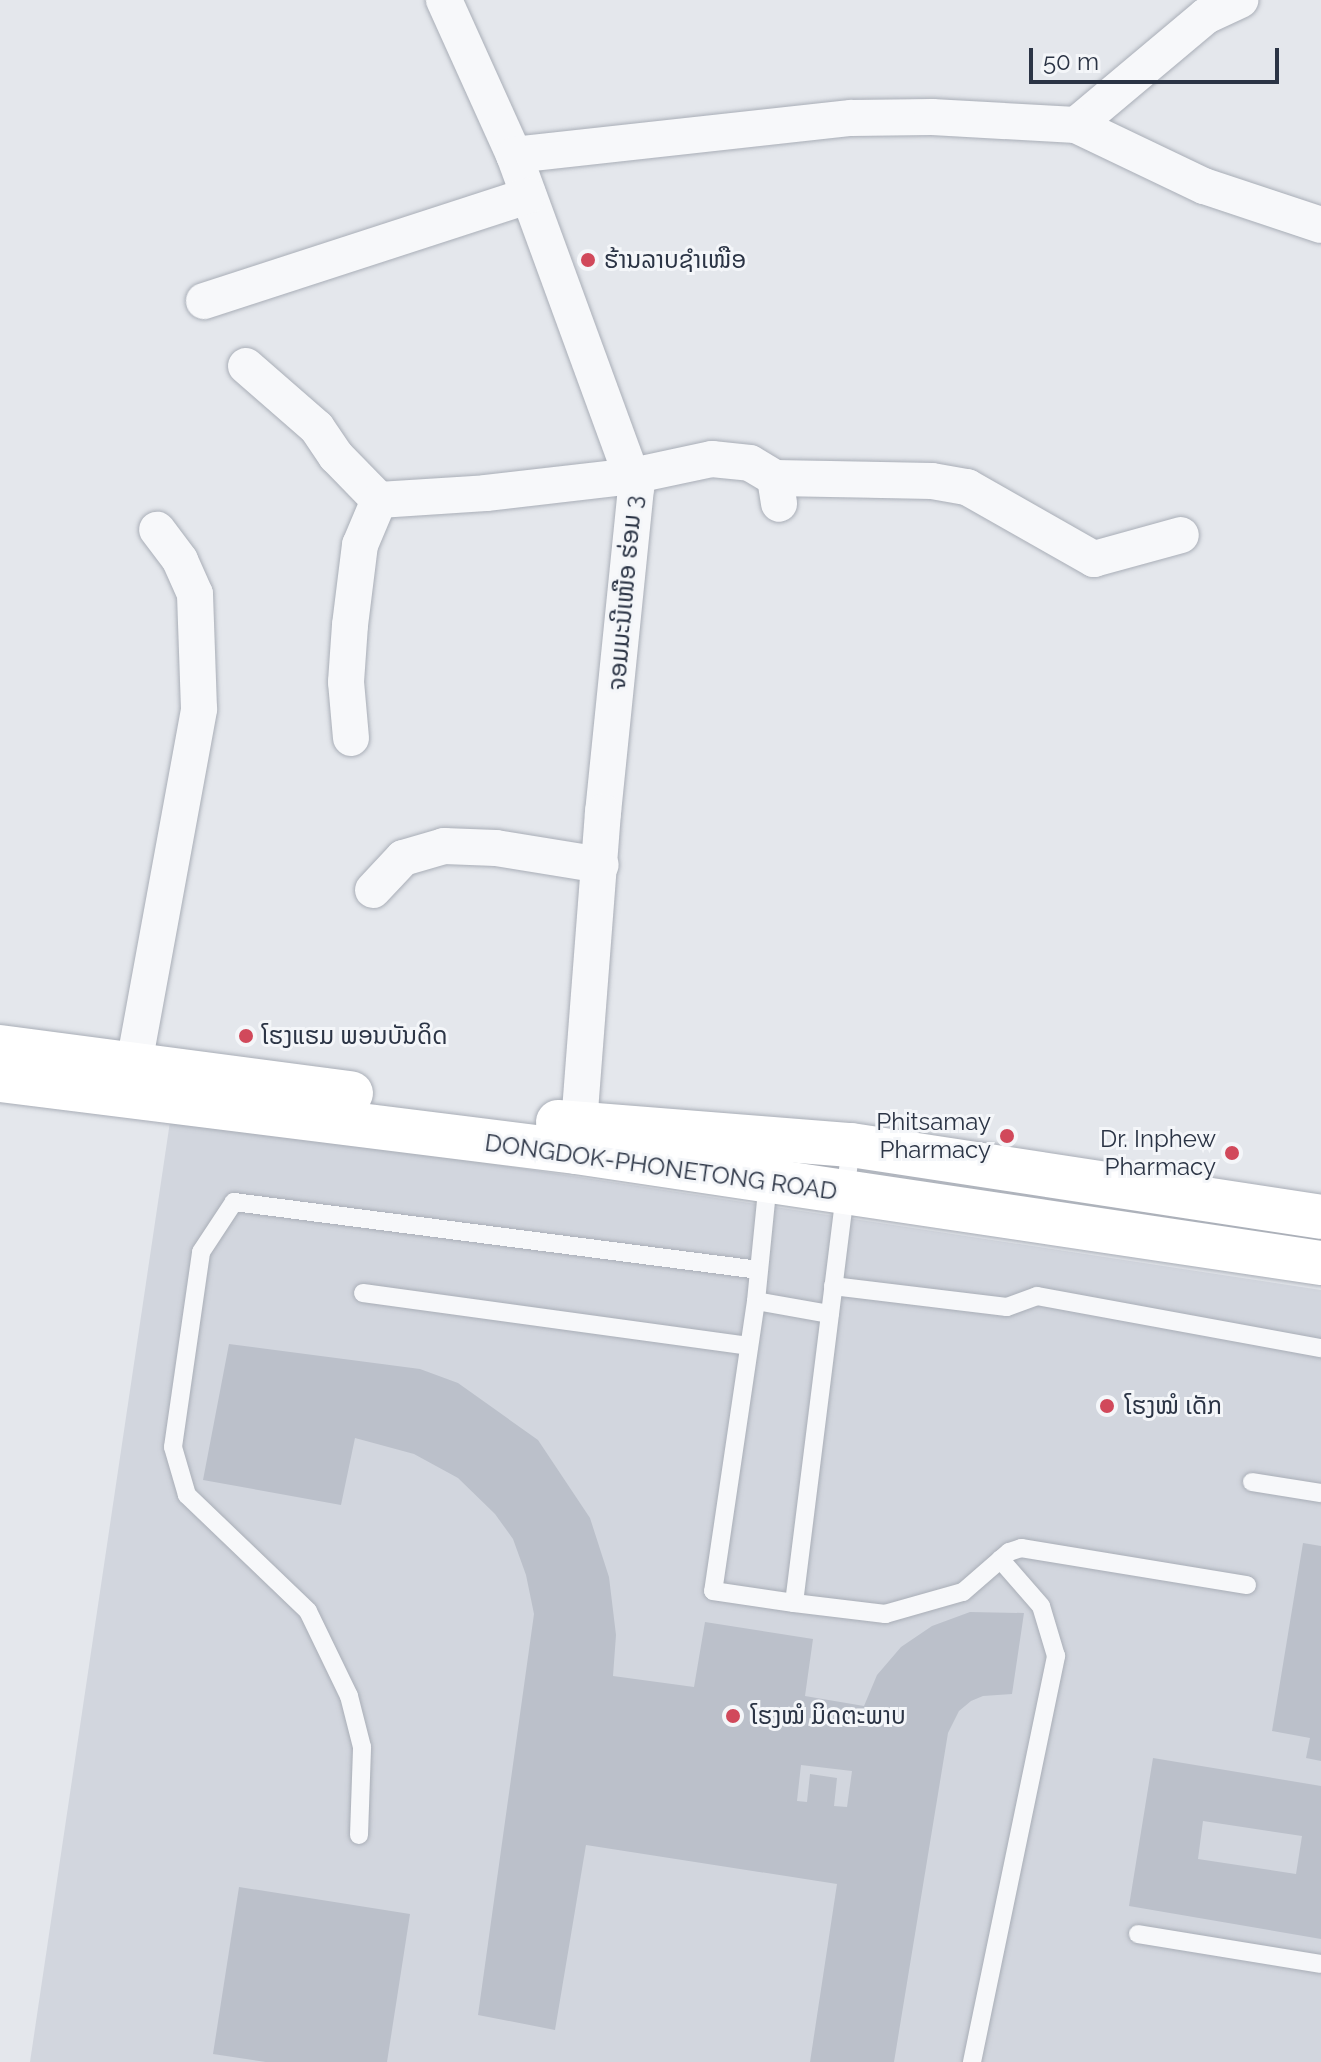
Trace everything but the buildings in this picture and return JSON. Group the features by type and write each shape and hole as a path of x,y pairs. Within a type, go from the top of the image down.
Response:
{"main road":[{"name":"DONGDOK-PHONETONG ROAD","path":"0,1047 579,1125 771,1161 847,1194 1321,1263"},
{"name":"DONGDOK-PHONETONG ROAD","path":"0,1080 576,1152 771,1161 851,1145 1321,1217"}],"street":[{"name":"ຈອມມະນີເໜືອ ຮ່ອມ 3","path":"444,0 514,155 636,488 579,1125"},
{"path":"1076,125 1206,16 1240,0"},
{"path":"514,155 851,118 932,117 1076,125 1204,186 1321,225"},
{"path":"204,301 528,196"},
{"path":"246,366 317,428 336,456 379,500 486,493 632,476 712,459 750,463 777,491 932,481 967,487 1094,559 1181,535"},
{"path":"351,738 346,682 350,625 360,545 379,500"},
{"path":"134,1064 199,709 195,594 180,560 157,530"},
{"path":"373,890 403,858 444,846 496,848 601,865"}],"lane":[{"path":"794,1603 851,1145"},
{"path":"771,1161 756,1301 713,1591 885,1614 963,1592 1000,1559 1021,1548 1247,1585"},
{"path":"359,1835 362,1747 349,1696 308,1611 187,1495 173,1447 201,1252 234,1202 759,1270"},
{"path":"833,1286 1007,1307 1037,1296 1321,1348"},
{"path":"363,1293 748,1346"},
{"path":"756,1301 830,1314"},
{"path":"1252,1482 1321,1493"},
{"path":"972,2062 1056,1656 1041,1606 1000,1559"},
{"path":"1138,1934 1321,1964"}],"shaded area":[{"path":"171,1115 1321,1290 1321,2062 30,2062"}],"place":[{"name":"ຮ້ານລາບຊຳເໜືອ","path":"588,260"},
{"name":"ໂຮງແຮມ ພອນບັນດິດ","path":"246,1036"},
{"name":"Phitsamay Pharmacy","path":"1007,1136"},
{"name":"Dr. Inphew Pharmacy","path":"1232,1153"},
{"name":"ໂຮງໝໍ ເດັກ","path":"1107,1406"},
{"name":"ໂຮງໝໍ ມິດຕະພາບ","path":"733,1716"}]}
